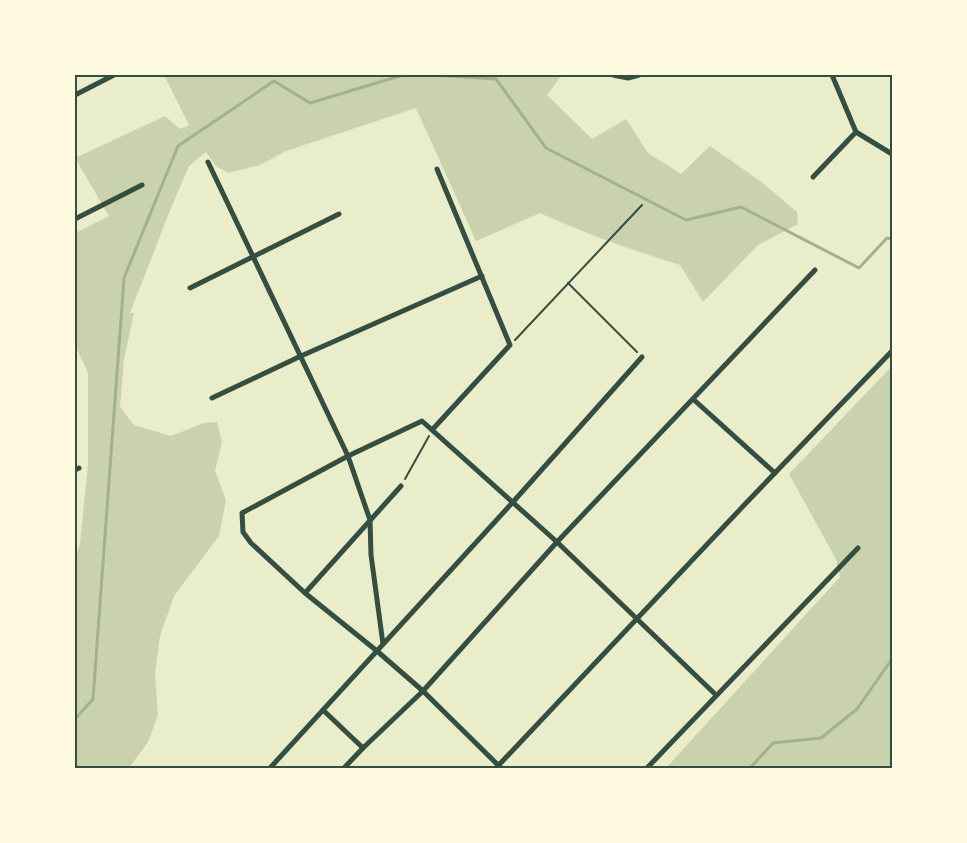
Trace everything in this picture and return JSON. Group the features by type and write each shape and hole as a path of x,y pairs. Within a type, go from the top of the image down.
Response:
{"street":[{"path":"75,95 114,75"},
{"path":"612,75 628,78 639,75"},
{"path":"832,75 856,132 892,154"},
{"path":"813,176 856,132"},
{"path":"208,162 348,456 370,520 371,555 383,644"},
{"path":"432,430 510,345 437,169"},
{"path":"75,219 142,185"},
{"path":"190,288 339,214"},
{"path":"344,768 362,748 423,691 557,542 815,270"},
{"path":"212,398 301,356 482,276"},
{"path":"716,695 636,619 557,542 422,421 348,456 242,513 243,532 251,543 304,593 377,651 423,691 498,767 636,619 892,351"},
{"path":"270,768 513,502 642,357"},
{"path":"693,398 775,473"},
{"path":"304,593 401,486"},
{"path":"647,768 858,548"},
{"path":"323,710 362,748"}],"path":[{"path":"510,345 642,205"},
{"path":"568,283 642,357"},
{"path":"401,486 432,430"}],"green space":[{"path":"164,75 562,75 547,95 592,139 626,119 648,153 681,174 710,146 760,181 797,212 798,224 758,245 703,302 680,265 609,241 540,213 476,241 416,108 286,151 260,165 228,173 216,166 206,152 189,166 130,313 134,313 124,359 120,407 134,425 171,436 204,423 217,422 222,442 215,471 226,500 219,536 174,596 160,636 155,674 158,715 148,742 129,768 75,768 75,558 80,544 88,463 88,373 75,345 75,233 109,216 75,158 165,116 180,129 189,125"},
{"path":"892,366 892,768 666,768 840,577 836,559 789,474"}],"waterway":[{"path":"75,719 93,699 124,278 178,146 274,81 310,103 403,75"},
{"path":"433,75 496,79 546,148 686,220 741,207 859,268 887,238 892,239"},
{"path":"750,768 773,743 821,738 857,709 892,659"}]}
